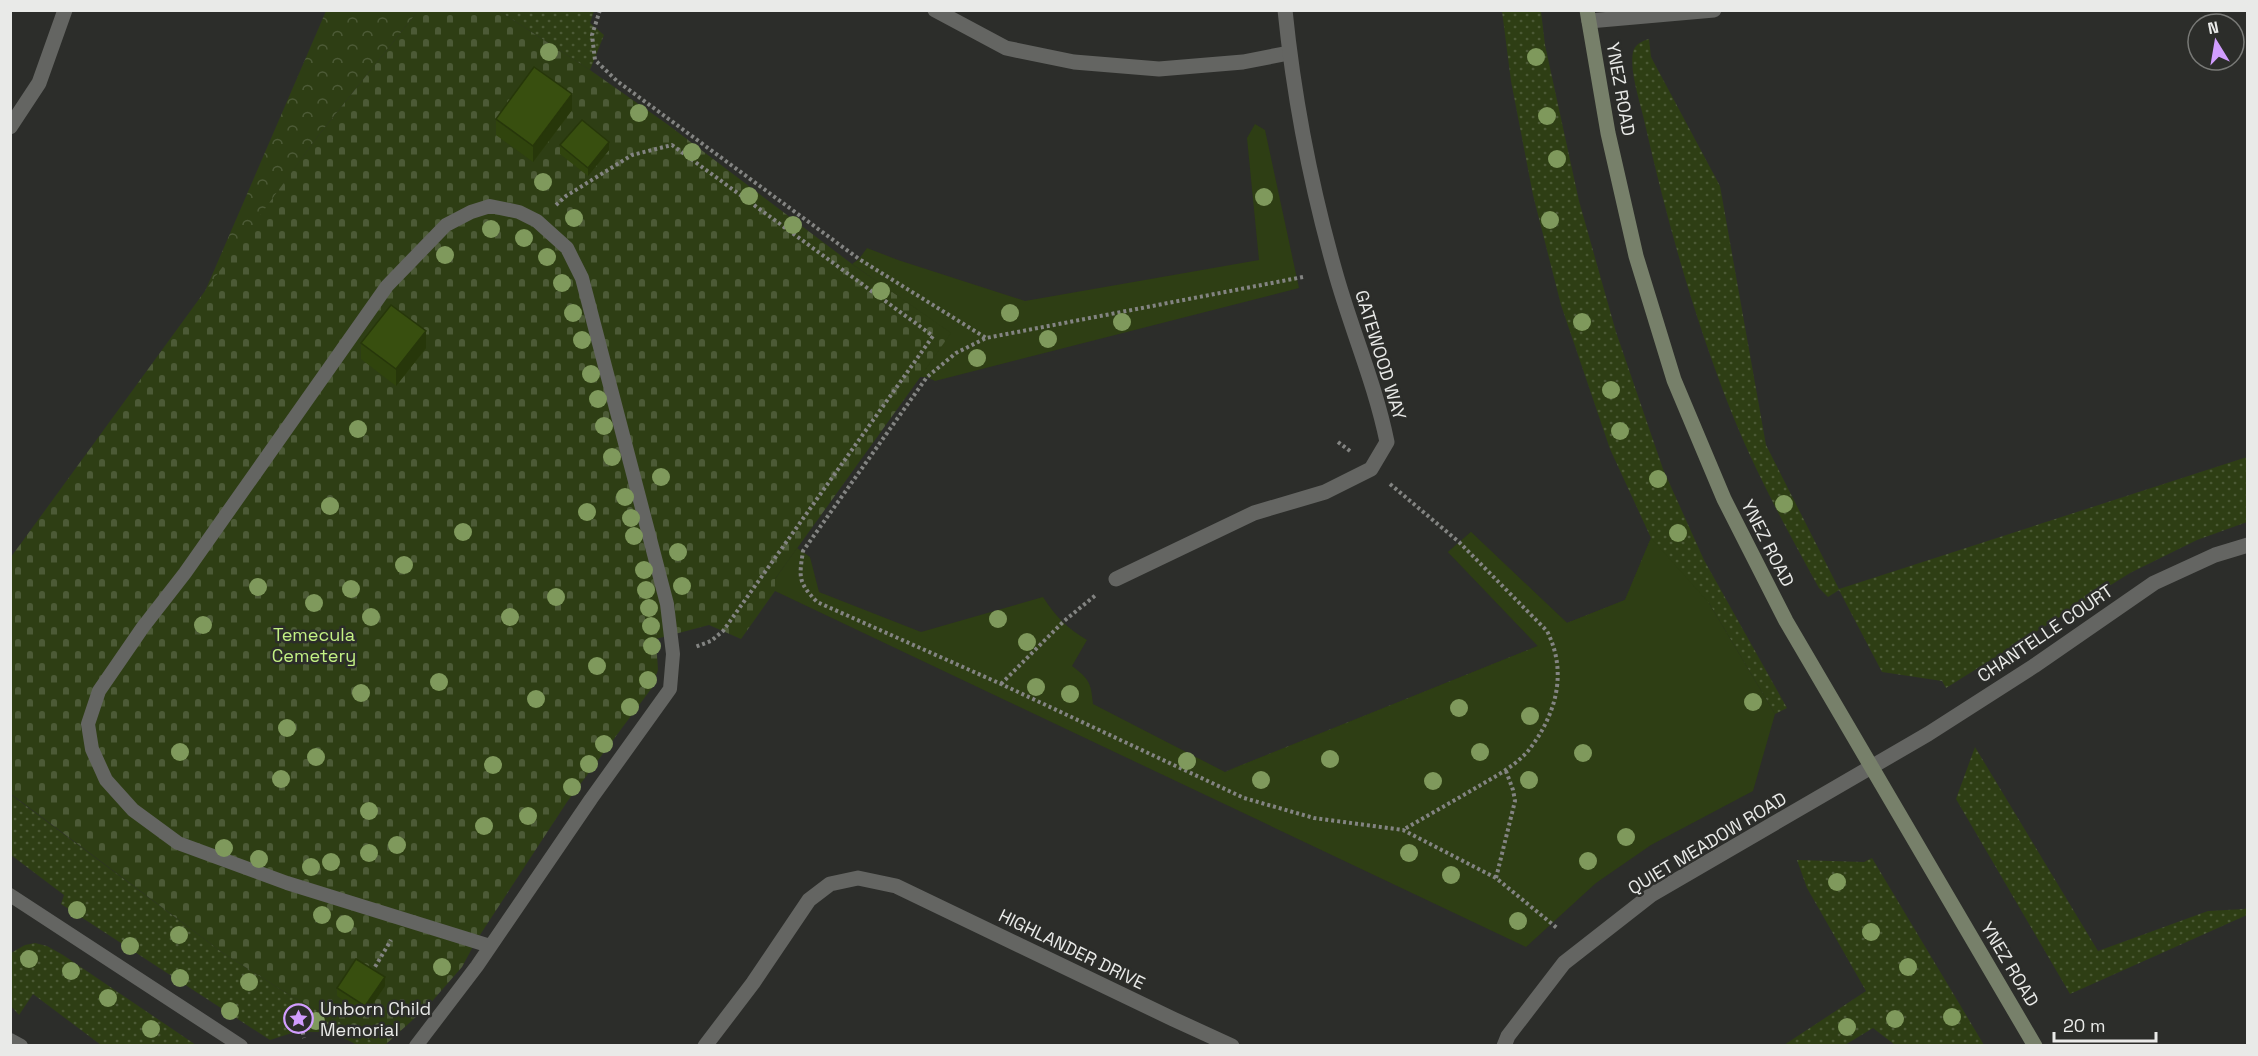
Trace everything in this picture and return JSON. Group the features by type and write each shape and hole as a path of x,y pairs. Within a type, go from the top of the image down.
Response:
{"main road":[{"name":"YNEZ ROAD","path":"1588,16 1608,133 1636,256 1674,380 1724,499 1786,621 2035,1046"}],"street":[{"path":"10,127 39,83 65,10"},
{"path":"935,10 1006,48 1074,62 1159,69 1242,62 1289,53"},
{"name":"GATEWOOD WAY","path":"1285,10 1289,53 1312,182 1335,273 1383,422 1387,442 1371,468"},
{"path":"1588,16 1714,10"},
{"path":"1116,579 1254,513 1325,492 1371,468"},
{"name":"CHANTELLE COURT","path":"1871,768 2034,666 2154,583 2215,555 2247,545"},
{"name":"QUIET MEADOW ROAD","path":"1504,1046 1508,1036 1564,963 1651,895 1871,768"},
{"name":"HIGHLANDER DRIVE","path":"705,1046 753,983 810,900 830,884 858,878 896,886 1233,1046"}],"lane":[{"path":"416,1046 460,990 591,799 670,689 673,654 667,604 582,278 567,248 537,221 519,212 490,206 471,212 446,225 387,286 238,499 99,691 88,724 92,749 106,780 133,810 178,843 288,883 490,946"},
{"path":"10,895 242,1046"},
{"path":"10,1040 21,1046"}],"path":[{"path":"600,10 592,35 595,60 617,81 859,259 986,338"},
{"path":"537,221 566,196 632,154 672,145 933,336 723,631 711,641 673,654"},
{"path":"1338,442 1459,542 1547,631 1554,644 1557,671 1553,706 1544,726 1528,751 1506,771 1403,830"},
{"path":"1001,684 1064,621 1116,579"},
{"path":"1496,878 1515,801 1514,790 1506,771"},
{"path":"370,976 404,919"},
{"path":"300,1020 304,1038"}],"green space":[{"path":"326,11 418,11 318,136 203,296"},
{"name":"Temecula Cemetery","path":"418,11 499,11 590,70 667,124 852,264 952,333 775,579 775,591 741,639 709,625 656,639 658,670 651,689 567,802 476,941 462,967 427,1007 385,1045 378,1045 291,996 223,953 11,794 11,557 318,136"},
{"path":"499,11 594,11 590,23 604,35 590,70"},
{"path":"1502,11 1541,11 1545,45 1579,201 1616,332 1663,469 1704,560 1787,708 1775,714 1709,603 1224,772 1538,646 1448,552 1471,532 1567,623 1625,600 1651,538 1610,449 1561,305 1533,195 1511,81"},
{"path":"1649,39 1651,57 1720,186 1766,445 1839,589 2247,457 2247,522 2197,540 2130,573 1946,688 1942,681 1882,672 1839,590 1828,597 1819,588 1764,485 1721,385 1695,311 1673,237 1636,88 1633,52 1637,45"},
{"path":"1255,124 1265,130 1299,288 935,381 927,377 920,377 951,333 852,264 867,248 1025,301 1259,260 1247,138"},
{"path":"1471,532 1567,623 1625,600 1651,538 1709,603 1775,714 1753,791 1651,845 1596,883 1526,947 775,591 775,579 797,548 810,557 819,592 921,632 1043,597 1062,621 1087,640 1072,666 1088,682 1093,704 1225,772 1538,646 1448,552"},
{"path":"1975,747 2098,951 2208,911 2245,909 2247,906 2247,915 2070,994 1956,799"},
{"path":"10,794 223,953 291,996 378,1045 357,1045 338,1035 323,1032 295,1032 270,1040 61,904 64,895 11,855"},
{"path":"1872,858 1984,1045 1895,1045 1873,1028 1845,1045 1784,1045 1866,991 1807,888 1797,860 1864,862"},
{"path":"35,943 47,946 63,955 196,1045 101,1045 33,994 19,1015 11,1006 11,953 25,945"}],"building":[{"path":"534,67 572,94 533,146 496,119"},
{"path":"582,120 609,142 588,168 560,145"},
{"path":"391,305 426,331 396,369 361,343"},
{"path":"356,959 385,977 365,1006 337,988"}],"place":[{"name":"Unborn Child Memorial","path":"299,1018"}]}
